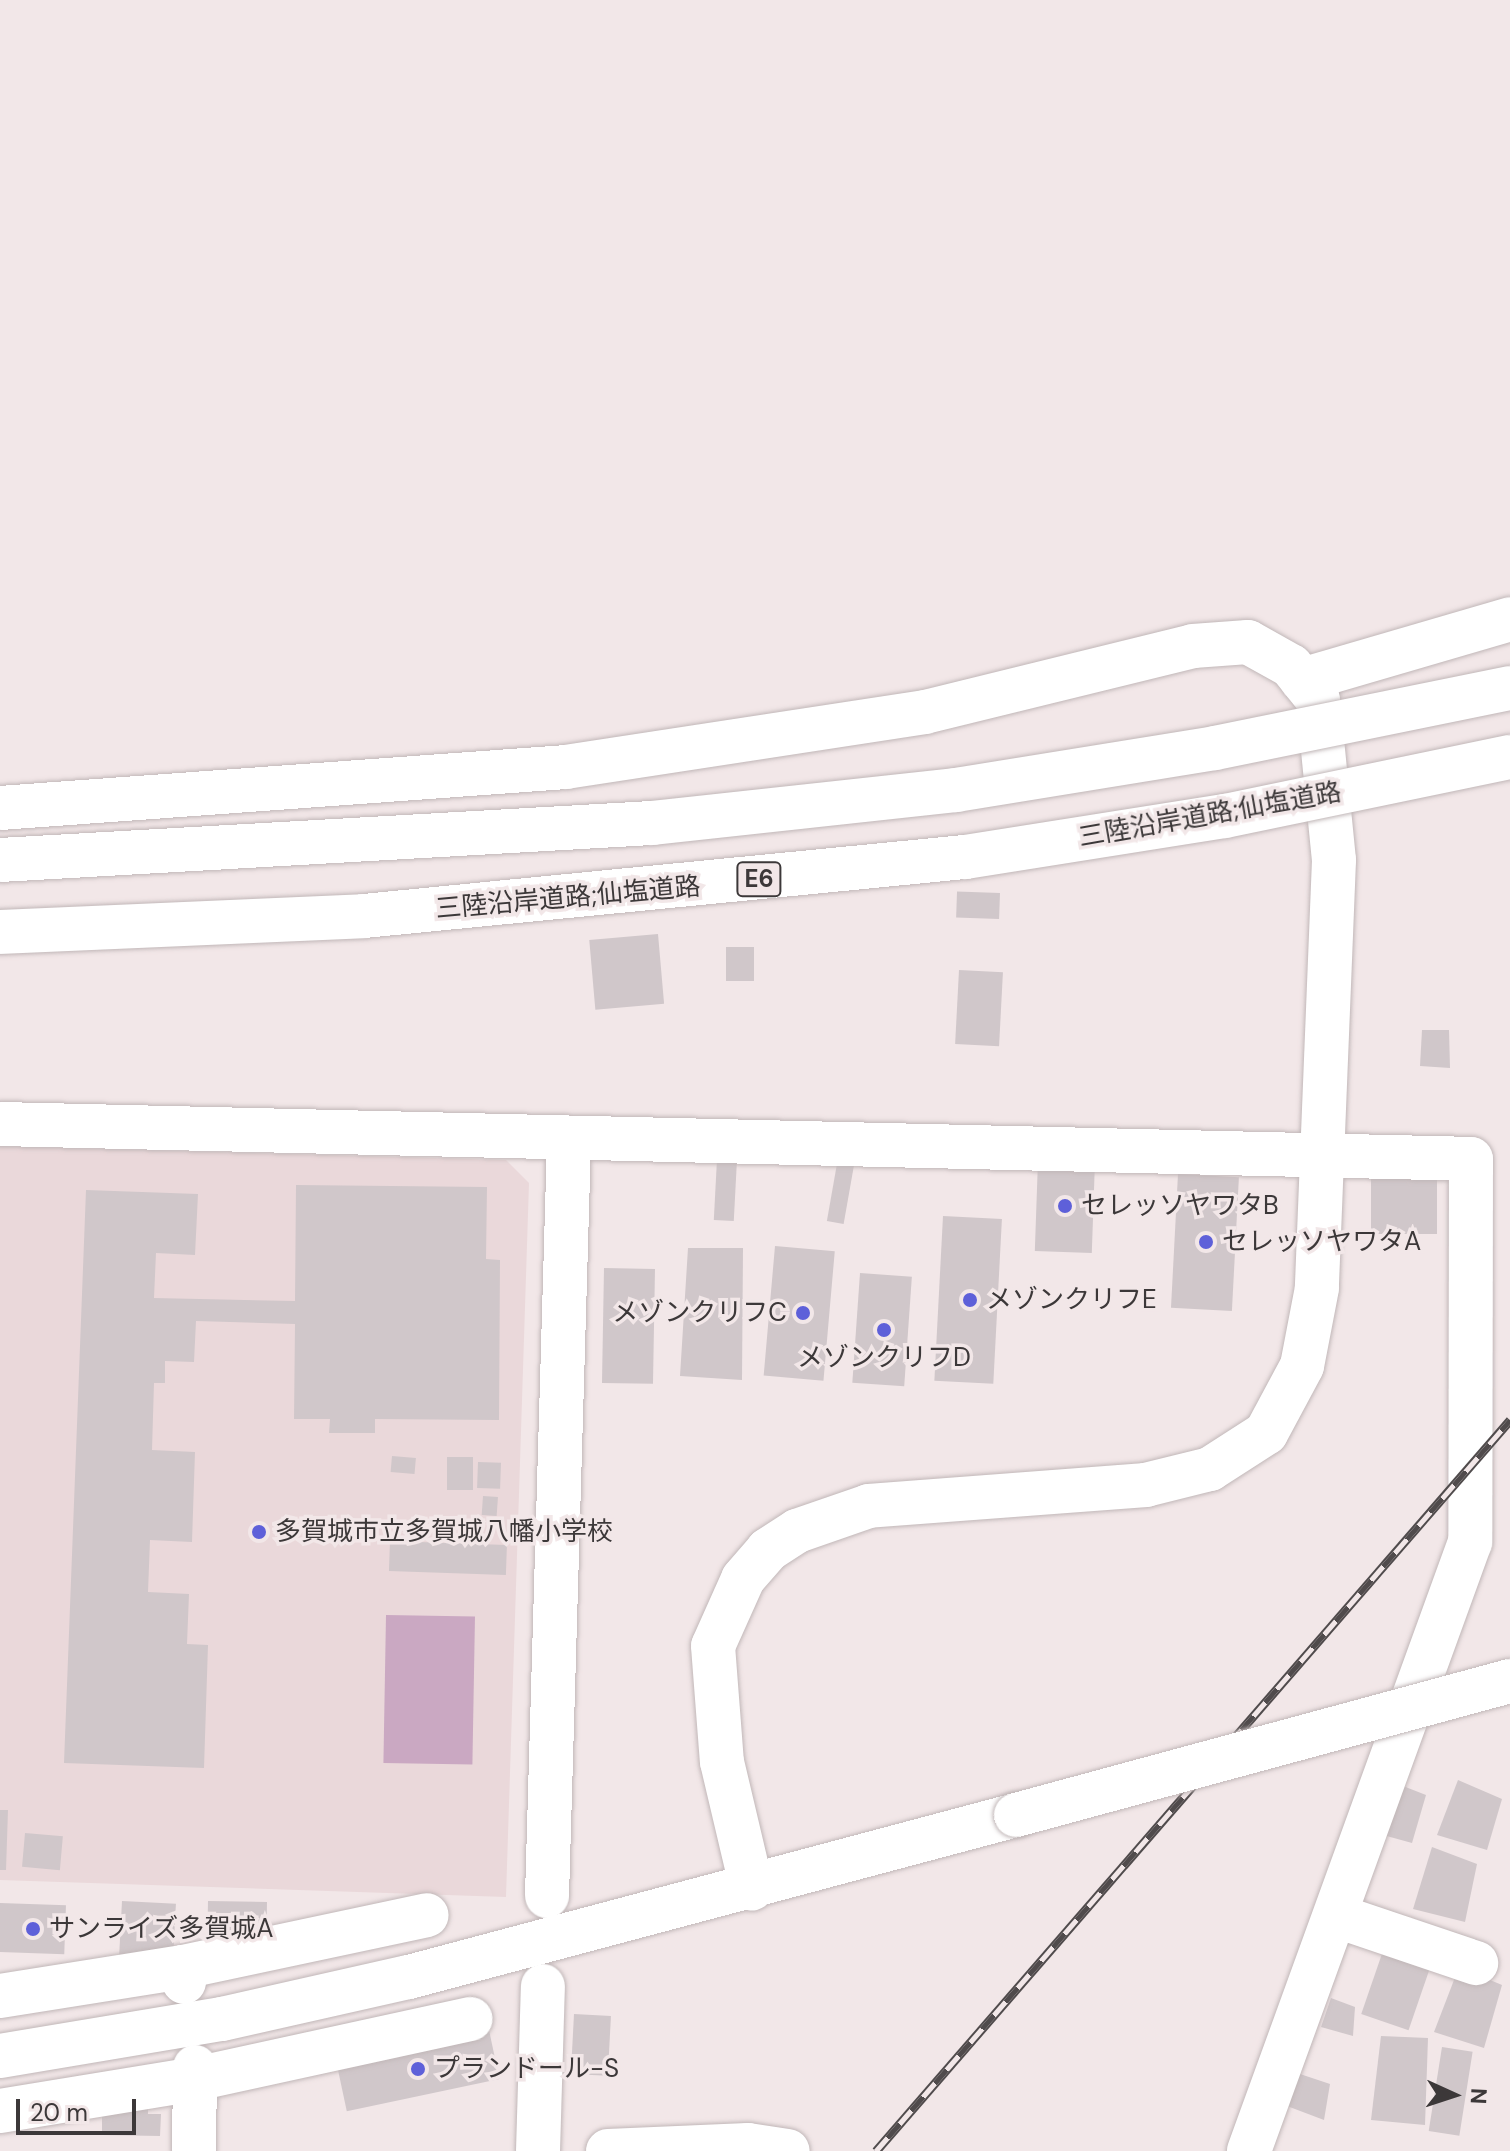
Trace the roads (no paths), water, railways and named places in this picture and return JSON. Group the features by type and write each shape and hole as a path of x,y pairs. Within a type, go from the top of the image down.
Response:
{"main road":[{"path":"1302,680 1510,619"},
{"path":"0,808 566,767 925,712 1193,646 1248,642 1291,666 1318,700 1334,860 1317,1288 1302,1366 1266,1433 1210,1469 1146,1485 869,1506 797,1531 768,1550 743,1579 713,1646 714,1704 752,1889"},
{"path":"0,860 652,823 956,790 1215,748 1510,688"},
{"name":"三陸沿岸道路;仙塩道路","path":"0,932 380,915 965,857 1225,816 1510,757"},
{"path":"0,1124 569,1140 1471,1159 1470,1542 1337,1916 1249,2151"},
{"path":"547,1896 569,1140"},
{"path":"0,2056 238,2016 752,1889 1510,1681"},
{"path":"0,1996 184,1974 427,1915"},
{"path":"1337,1916 1476,1963"},
{"path":"538,2151 543,1986"},
{"path":"0,2111 471,2019"},
{"path":"194,2151 195,2073"},
{"path":"608,2151 748,2145 788,2151"}],"railway":[{"path":"876,2151 1510,1420"}],"place":[{"name":"セレッソヤワタB","path":"1065,1206"},
{"name":"セレッソヤワタA","path":"1206,1242"},
{"name":"メゾンクリフE","path":"970,1300"},
{"name":"メゾンクリフC","path":"803,1313"},
{"name":"メゾンクリフD","path":"884,1330"},
{"name":"多賀城市立多賀城八幡小学校","path":"259,1532"},
{"name":"サンライズ多賀城A","path":"33,1929"},
{"name":"プランドール-S","path":"418,2069"}]}
